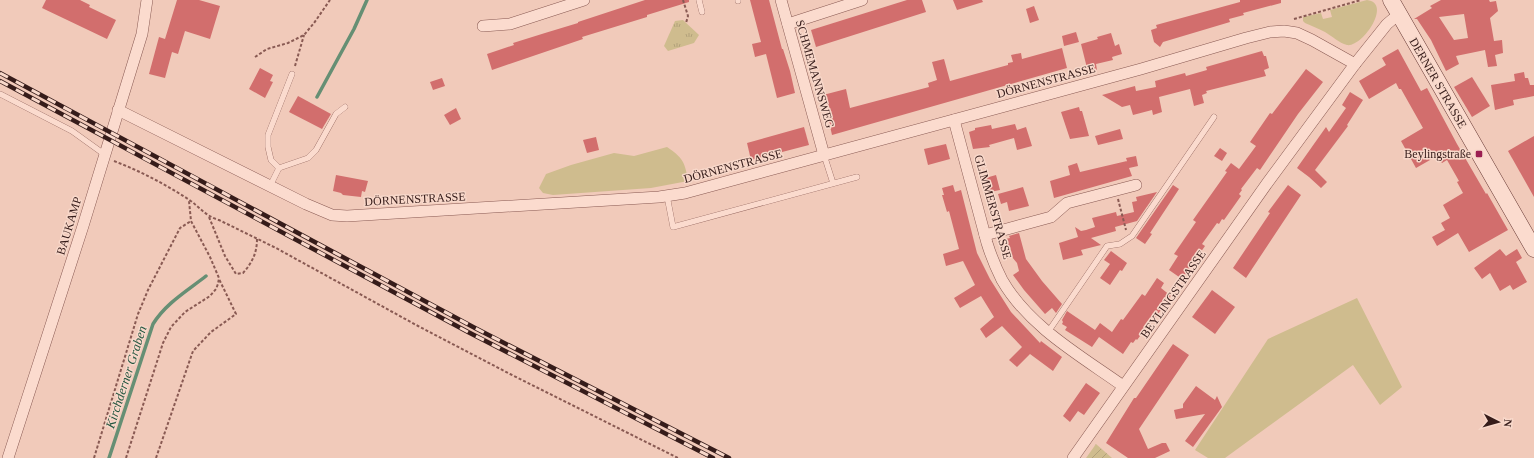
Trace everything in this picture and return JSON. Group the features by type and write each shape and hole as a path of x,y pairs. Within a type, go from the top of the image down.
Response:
{"main road":[{"name":"DERNER STRASSE","path":"1391,0 1534,249"}],"street":[{"name":"BAUKAMP","path":"8,458 83,226 142,34 147,0"},
{"path":"483,26 510,24 584,0"},
{"name":"SCHMEMANNSWEG","path":"781,0 824,155"},
{"path":"788,24 862,0"},
{"name":"BEYLINGSTRASSE","path":"1073,458 1268,182 1355,64 1387,24 1399,14"},
{"name":"DÖRNENSTRASSE","path":"118,110 270,186 332,215 347,216 667,196 684,193 1270,32 1284,31 1297,33 1355,64"},
{"name":"GLIMMERSTRASSE","path":"954,120 985,236 993,261 1003,281 1020,304 1048,332 1123,386"},
{"path":"985,236 1051,216 1068,203 1136,185"}],"lane":[{"path":"699,0 702,12"},
{"path":"279,168 271,160 268,147 268,135 292,74"},
{"path":"0,94 72,131 104,155"},
{"path":"270,186 279,168 308,158 316,150 336,114 345,107"},
{"path":"1048,332 1107,246 1120,244 1132,236 1214,117"},
{"path":"824,155 833,184"},
{"path":"667,196 673,227 857,177"}],"path":[{"path":"292,74 304,35 330,0"},
{"path":"683,0 688,16 686,23"},
{"path":"1294,19 1361,0"},
{"path":"255,57 267,49 288,43 304,35"},
{"path":"104,155 138,171 189,200 209,217 219,220 302,261 418,326 678,458"},
{"path":"1116,190 1128,238"},
{"path":"156,458 193,351 211,332 236,314 210,257 190,220 189,200"},
{"path":"209,217 225,256 236,274 243,273 250,266 257,248 257,239"},
{"path":"94,458 136,322 148,290 180,228 190,220"},
{"path":"126,458 163,344 171,327 185,312 210,296 216,289 219,278"}],"green space":[{"path":"1367,0 1374,3 1377,9 1376,16 1367,33 1353,44 1344,44 1303,21 1303,17 1321,13 1323,19 1332,17 1330,10"},
{"path":"683,20 699,35 694,43 668,51 664,46 675,21"},
{"path":"667,147 677,154 682,161 686,169 688,181 651,188 553,195 543,193 539,188 546,174 571,165 614,153 634,156"},
{"path":"1357,298 1402,387 1380,405 1353,365 1225,458 1208,458 1195,450 1268,339"},
{"path":"1096,444 1112,458 1086,458"}],"building":[{"path":"46,0 80,0 90,5 89,7 116,20 107,39 42,8"},
{"path":"177,0 199,0 220,6 210,39 185,31 178,54 172,52 165,78 149,74 159,37 165,39"},
{"path":"645,0 689,0 689,2 582,37 583,39 492,70 487,54 514,45 513,43"},
{"path":"750,0 769,0 795,93 777,98 766,54 755,57 752,44 761,42"},
{"path":"907,0 922,0 926,12 816,47 811,30"},
{"path":"953,0 982,0 983,2 957,10"},
{"path":"1240,0 1281,0 1281,3 1243,13 1244,15 1229,19 1230,22 1163,42 1160,47 1154,42 1151,30 1157,28 1156,25 1240,2"},
{"path":"1441,0 1496,1 1498,11 1490,18 1494,41 1502,40 1503,53 1495,55 1497,66 1488,67 1485,50 1456,56 1459,64 1446,71 1431,40 1417,19 1414,19 1432,8 1430,6","holes":["1464,14 1468,38 1454,40 1439,17"]},
{"path":"1034,6 1039,20 1030,23 1026,9"},
{"path":"1076,32 1079,42 1064,46 1062,36"},
{"path":"1111,33 1115,46 1119,44 1122,54 1112,57 1113,60 1096,64 1097,70 1088,72 1081,44"},
{"path":"1062,48 1067,68 832,135 823,95 846,89 850,108 929,87 928,83 937,80 932,62 944,59 950,81 1008,65 1008,63 1013,62 1011,55 1021,53 1022,59"},
{"path":"1398,49 1421,91 1427,88 1457,144 1508,230 1469,252 1458,233 1437,246 1432,237 1445,230 1441,223 1450,218 1443,205 1463,193 1457,182 1459,181 1447,160 1442,163 1437,156 1416,168 1401,141 1423,128 1401,89 1399,89 1396,83 1369,99 1359,81 1386,65 1382,58"},
{"path":"1262,51 1264,56 1266,56 1269,68 1264,70 1266,76 1206,91 1207,93 1202,95 1204,103 1194,106 1190,89 1159,97 1162,112 1153,115 1152,110 1133,115 1130,105 1122,107 1102,95 1135,86 1136,91 1156,87 1155,81 1185,73 1186,76 1207,70 1206,67"},
{"path":"260,68 273,75 270,81 273,82 265,98 249,89"},
{"path":"1306,69 1323,82 1298,114 1260,170 1257,168 1241,189 1242,190 1239,194 1241,196 1224,220 1222,219 1219,224 1217,223 1202,244 1205,246 1182,279 1169,270 1178,256 1174,254 1196,222 1193,220 1227,172 1225,171 1231,163 1239,169 1256,146 1250,142 1270,113 1272,114"},
{"path":"1524,72 1525,78 1528,78 1530,85 1534,85 1534,96 1513,100 1514,105 1495,110 1491,85 1515,81 1514,74"},
{"path":"1472,77 1490,106 1472,117 1454,87"},
{"path":"442,78 445,86 433,90 430,82"},
{"path":"1350,92 1363,100 1347,125 1348,126 1315,170 1327,182 1321,188 1297,168 1326,127 1329,132 1346,108 1342,105"},
{"path":"298,96 331,114 322,129 289,112"},
{"path":"1079,107 1080,111 1082,111 1089,136 1070,139 1061,112"},
{"path":"456,108 461,119 450,125 444,115"},
{"path":"1015,124 1017,130 1026,127 1032,146 1017,150 1014,138 989,145 990,147 973,149 969,132 975,130 975,128 991,125 992,129"},
{"path":"804,127 809,145 751,160 747,143"},
{"path":"1120,129 1123,139 1098,145 1095,136"},
{"path":"1534,136 1534,197 1508,151"},
{"path":"596,137 599,150 587,153 583,140"},
{"path":"946,144 950,159 928,165 924,149"},
{"path":"1220,148 1227,153 1222,161 1214,156"},
{"path":"1136,156 1138,166 1129,168 1132,176 1054,198 1050,181 1070,175 1068,166 1077,163 1080,172 1127,161 1126,158"},
{"path":"336,175 368,181 365,192 362,191 361,197 343,195 333,191"},
{"path":"996,175 1000,190 985,193 982,179"},
{"path":"953,185 955,192 961,190 977,253 990,279 1011,312 1040,343 1041,341 1062,357 1053,371 1030,354 1017,367 1009,360 1022,347 1002,326 986,338 980,329 994,317 981,296 960,308 954,298 975,285 963,261 946,266 943,254 959,249 949,211 947,212 942,195 944,195 942,188"},
{"path":"1173,185 1179,189 1150,233 1152,234 1145,244 1136,238"},
{"path":"1288,185 1301,195 1246,278 1233,268 1270,213 1268,212"},
{"path":"1023,187 1029,206 1009,211 1007,202 1001,204 998,194"},
{"path":"1157,192 1137,221 1115,227 1116,231 1091,238 1101,245 1081,250 1083,255 1063,260 1059,243 1078,237 1075,227 1081,231 1086,230 1095,227 1092,218 1116,212 1117,216 1134,212 1132,202 1137,201 1136,197"},
{"path":"1019,233 1026,259 1042,281 1062,304 1056,313 1052,308 1045,314 1013,275 1019,271 1017,263 1012,257 1006,259 1001,240 1010,238 1009,236"},
{"path":"1500,249 1506,256 1517,249 1522,258 1516,262 1527,282 1513,290 1510,285 1500,291 1490,273 1482,279 1474,268"},
{"path":"1111,251 1127,263 1122,271 1120,270 1110,285 1100,278 1110,264 1104,260"},
{"path":"1157,278 1164,283 1161,288 1171,296 1147,329 1146,328 1137,340 1136,339 1133,343 1131,342 1123,354 1099,337 1092,347 1065,330 1067,327 1062,324 1062,320 1067,311 1095,330 1100,323 1112,332 1142,294 1145,296"},
{"path":"1212,290 1235,307 1215,334 1192,317"},
{"path":"1173,344 1189,355 1139,429 1148,449 1162,443 1166,443 1170,451 1155,458 1128,458 1106,443 1134,398 1136,398"},
{"path":"1086,383 1100,393 1084,415 1078,411 1070,422 1063,416"},
{"path":"1196,386 1215,400 1217,396 1222,407 1193,447 1185,441 1205,414 1176,419 1174,410 1183,408 1183,404"}],"waterway":[{"name":"Kirchderner Graben","path":"317,97 354,29 367,0"},
{"name":"Kirchderner Graben","path":"109,458 153,324 170,304 206,276"}],"railway":[{"path":"0,73 475,328 729,458"},
{"path":"0,81 468,332 713,458"}],"place":[{"name":"Beylingstraße","path":"1479,154"}]}
